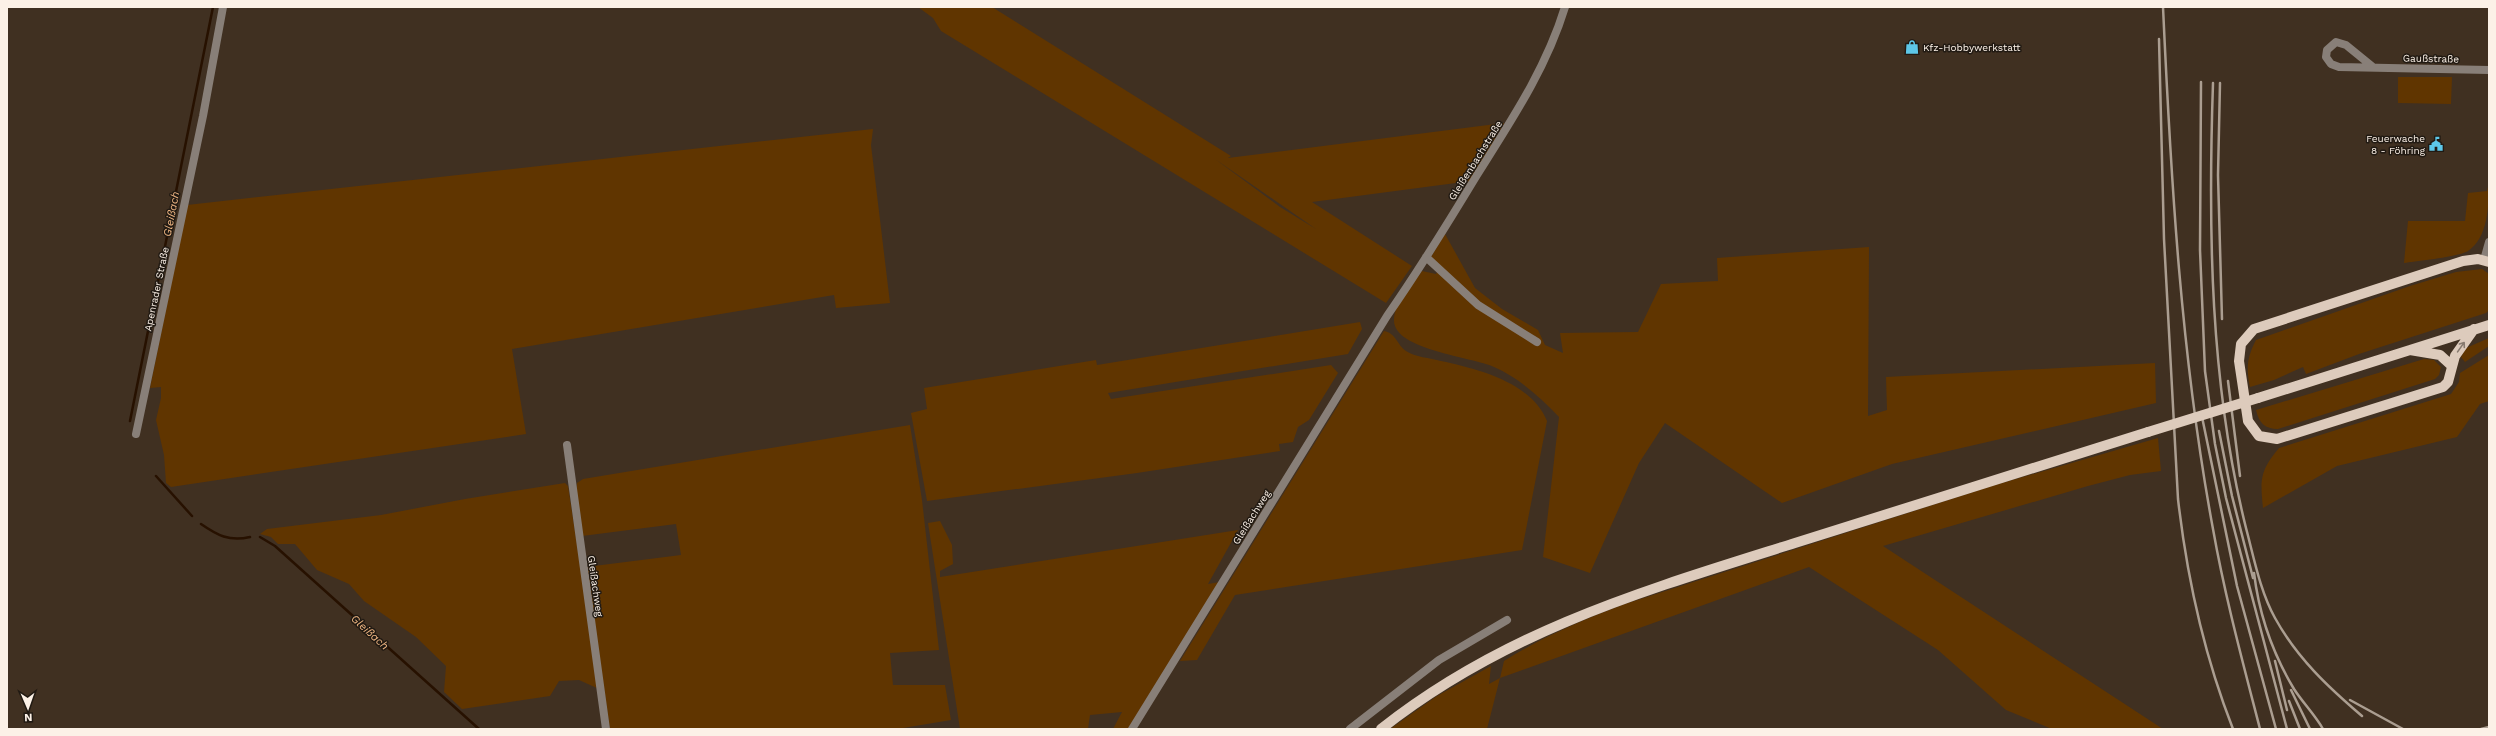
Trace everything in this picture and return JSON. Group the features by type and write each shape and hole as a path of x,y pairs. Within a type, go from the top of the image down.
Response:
{"main road":[{"path":"2484,325 2462,345 2452,366 2448,382 2443,387 2277,439 2259,436 2248,421 2239,352 2246,336 2254,329 2463,261 2487,261"},
{"path":"1380,729 1420,700 1482,661 1520,641 1564,621 1622,598 2410,350 2484,325"},
{"path":"2410,350 2440,355 2452,366"}],"street":[{"name":"Apenrader Straße","path":"136,434 223,7"},
{"name":"Gleißenbachstraße","path":"1387,316 1426,257 1543,66 1565,7"},
{"name":"Gaußstraße","path":"2373,67 2346,46 2336,42 2327,50 2326,57 2331,64 2339,67 2489,70"},
{"path":"2487,261 2489,242"},
{"path":"1426,257 1478,305 1537,342"},
{"name":"Gleißachweg","path":"1132,729 1387,316"},
{"name":"Gleißachweg","path":"566,445 606,729"},
{"path":"1350,729 1439,660 1507,620"}],"shaded area":[{"path":"918,7 992,7 1231,156 1228,158 1504,123 1471,181 1312,202 1412,266 1386,303 941,31 933,18","holes":["1215,159 1316,229 1280,207"]},
{"path":"2398,77 2452,77 2451,104 2398,103"},
{"path":"873,129 871,145 890,303 836,308 834,295 512,349 526,434 171,487 166,483 164,455 156,420 161,398 161,387 150,388 187,205"},
{"path":"2489,183 2489,201 2486,220 2480,238 2475,245 2468,251 2456,255 2404,263 2408,221 2465,221 2468,193 2487,191"},
{"path":"1445,234 1475,288 1502,309 1538,330 1545,345 1563,353 1560,333 1638,332 1661,284 1718,281 1717,258 1869,247 1868,416 1887,410 1886,377 2155,363 2156,403 1892,464 1782,503 1665,423 1639,463 1590,573 1543,557 1559,417 1529,389 1503,371 1484,363 1436,351 1420,345 1406,339 1397,330 1394,320 1400,301 1422,271 1436,274 1440,267 1431,257"},
{"path":"2482,269 2489,274 2489,310 2486,313 2359,354 2306,374 2303,367 2274,380 2250,387 2248,363 2256,340 2410,286 2456,272"},
{"path":"1360,322 1362,329 1348,354 1108,393 1111,399 1331,365 1338,373 1309,420 1298,427 1293,442 1279,444 1280,451 1137,473 927,501 911,413 927,409 924,388 1096,360 1097,365"},
{"path":"1384,331 1391,334 1406,351 1410,353 1471,368 1502,379 1529,396 1539,408 1547,421 1522,550 1235,595 1197,660 1180,661"},
{"path":"2489,338 2489,346 2465,362 2461,357 2466,348"},
{"path":"2489,355 2489,401 2480,404 2457,437 2337,466 2263,508 2263,476 2268,463 2279,448 2451,394 2459,382 2460,373"},
{"path":"2424,359 2434,360 2441,367 2439,375 2435,379 2278,429 2270,428 2263,424 2257,415 2256,410"},
{"path":"910,425 922,500 939,650 890,653 893,685 945,685 951,720 897,729 610,729 586,567 681,555 676,524 582,536 576,495 577,483 583,479"},
{"path":"2158,438 2161,471 2130,475 2088,486 1883,546 2163,729 2052,729 2006,710 1938,650 1809,567 1500,678 1504,661 1518,652 1594,616 1625,604 1992,486"},
{"path":"565,483 568,486 599,689 579,680 559,681 550,696 462,709 444,692 446,666 416,637 364,601 349,584 317,570 295,544 278,544 271,537 260,534 267,529 381,515 465,499"},
{"path":"940,521 952,545 953,564 940,571 940,577 1238,530 1208,584 1220,582 1128,729 1113,729 1122,712 1090,715 1088,729 960,729 928,523"},
{"path":"1491,666 1489,684 1500,678 1487,729 1390,729 1437,696"}],"waterway":[{"name":"Gleißach","path":"130,421 213,7"},
{"name":"Gleißach","path":"156,476 192,516"},
{"name":"Gleißach","path":"201,524 212,531 229,538 236,539 250,537"},
{"name":"Gleißach","path":"260,537 275,546 479,729"}],"railway":[{"path":"2163,7 2179,269 2193,399 2202,464 2223,580 2260,729"},
{"path":"2159,39 2164,239 2178,499 2186,558 2198,616 2213,673 2233,729"},
{"path":"2201,82 2200,250 2205,371 2215,444 2226,498 2287,729"},
{"path":"2213,83 2211,195 2214,307 2218,363 2234,474 2246,528 2265,597 2284,633 2303,659 2325,683 2362,716"},
{"path":"2220,83 2218,175 2222,319"},
{"path":"2228,381 2240,476"},
{"path":"2201,412 2237,586 2276,729"},
{"path":"2219,431 2232,496 2253,578"},
{"path":"2254,573 2259,604 2273,648 2294,689 2323,729"},
{"path":"2275,661 2287,710"},
{"path":"2291,690 2310,729"},
{"path":"2350,700 2403,729"},
{"path":"2289,701 2300,729"},
{"path":"2481,729 2489,727"}],"place":[{"name":"Kfz-Hobbywerkstatt","path":"1912,47"},
{"name":"Feuerwache 8 - Föhring","path":"2436,144"}]}
